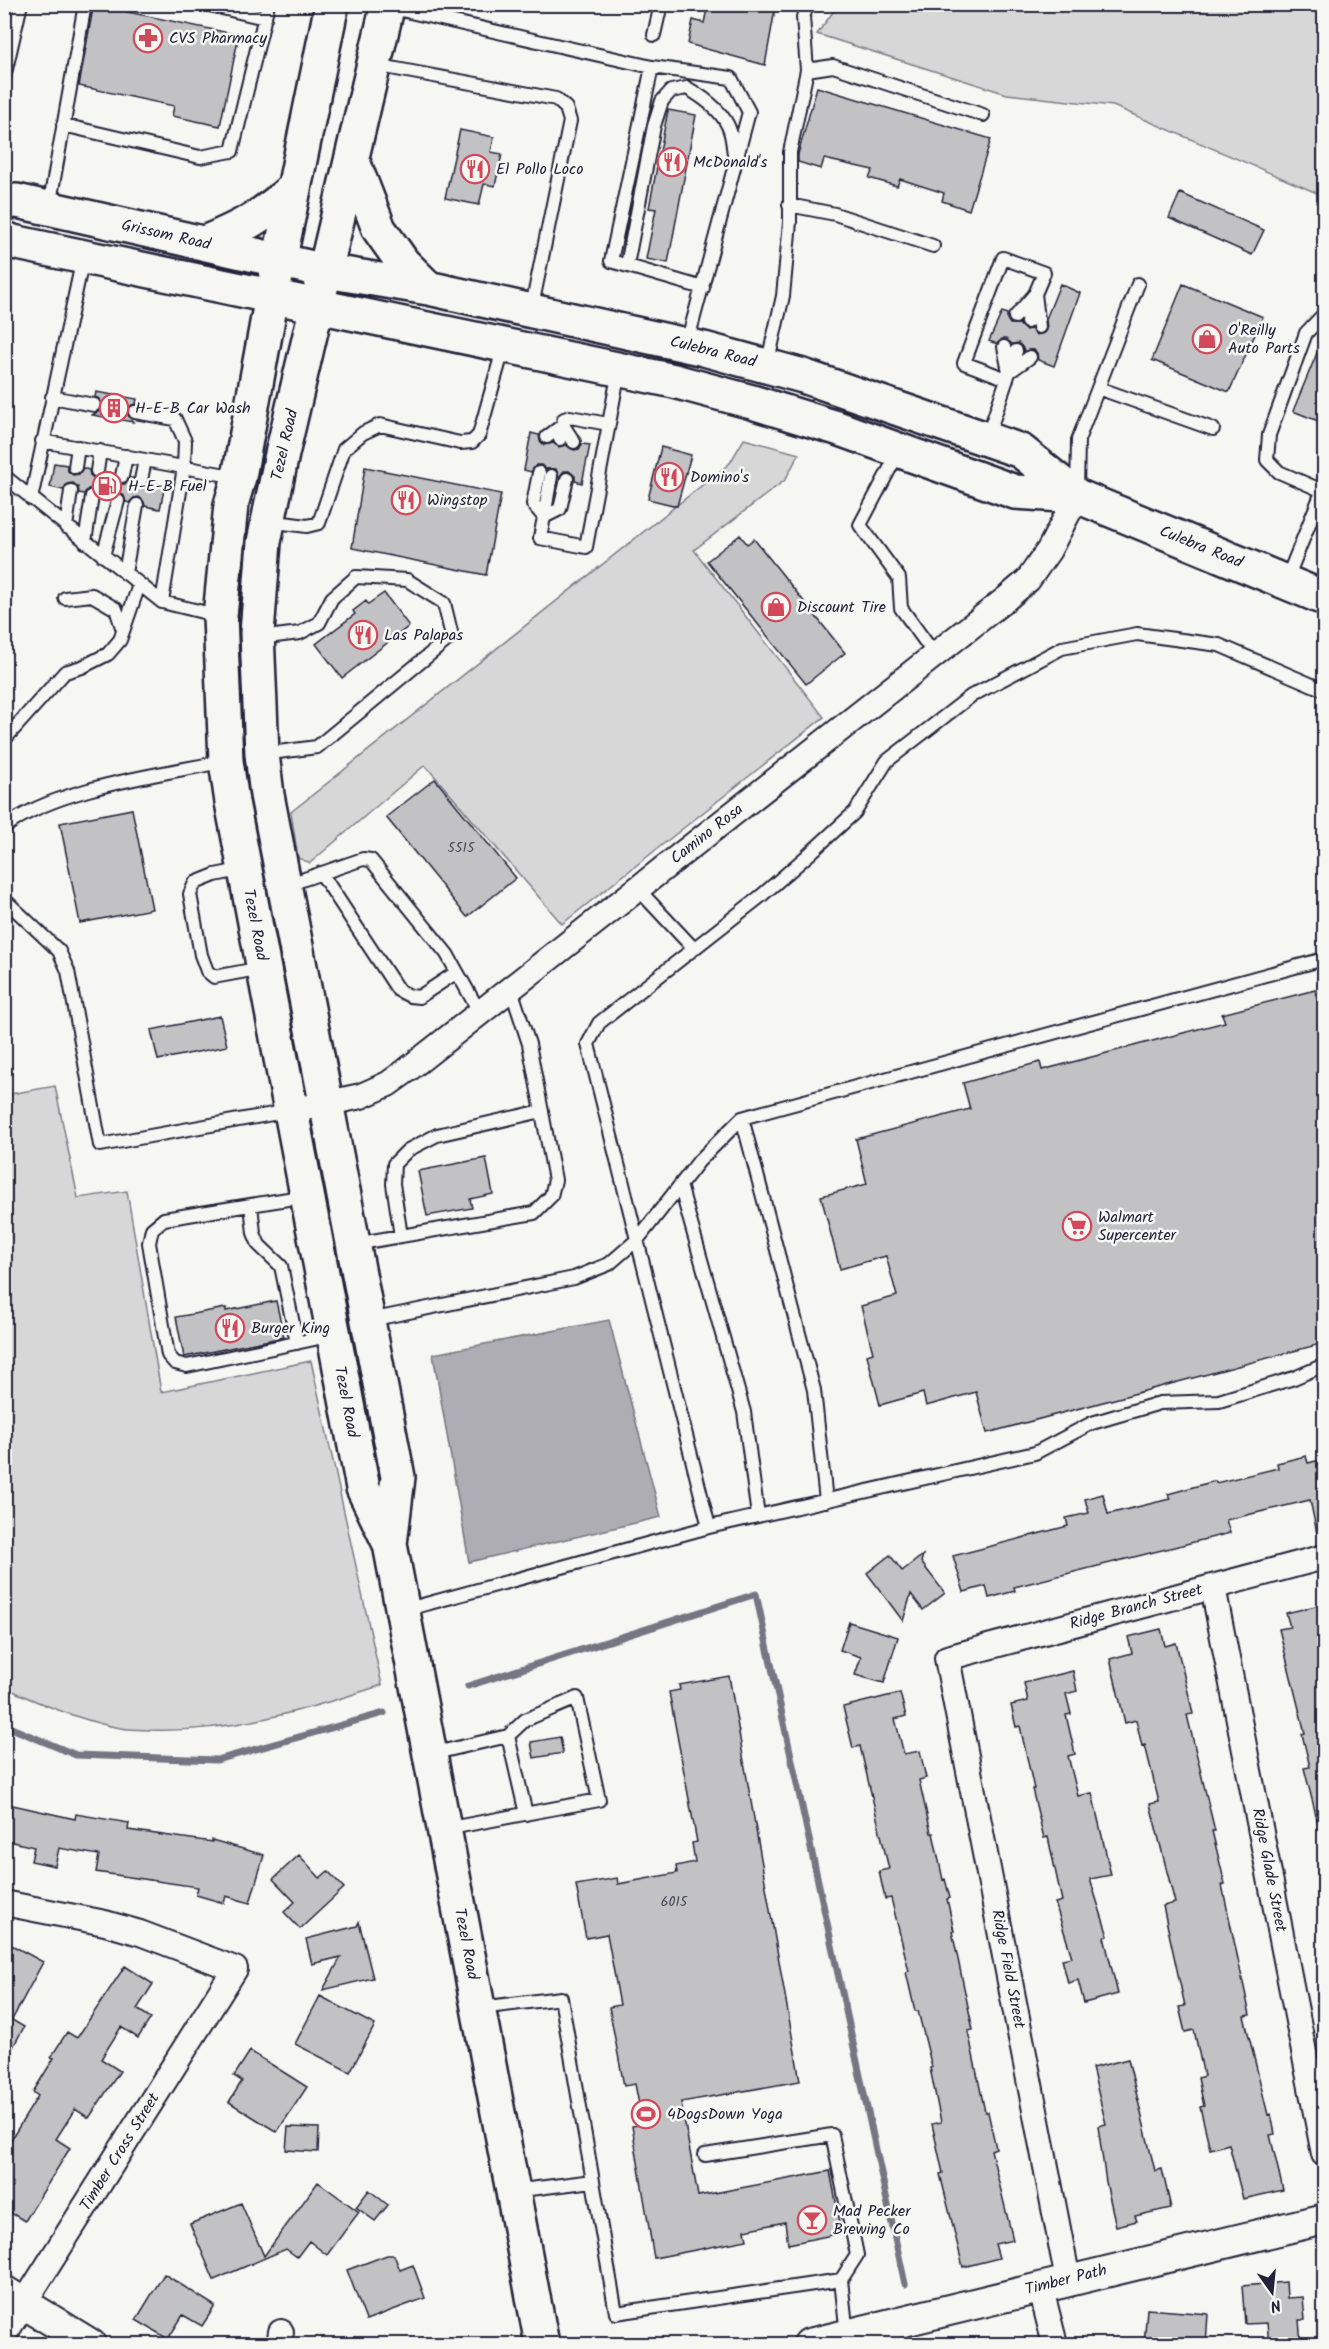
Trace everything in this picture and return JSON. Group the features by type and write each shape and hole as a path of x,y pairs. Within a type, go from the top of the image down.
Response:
{"main road":[{"path":"4,238 13,242 272,296 332,4"},
{"path":"318,305 388,5"},
{"path":"352,159 379,229 403,264 428,288"},
{"path":"204,243 239,229 260,217 294,188"},
{"name":"Grissom Road","path":"4,202 17,201 326,271"},
{"name":"Culebra Road","path":"326,271 428,288 686,345 767,366 903,409 1021,451 1077,496 1324,598"},
{"name":"Culebra Road","path":"272,296 620,369 752,402 837,428 1015,492 1077,496"},
{"name":"Tezel Road","path":"272,296 239,477 231,505 220,616 226,761 363,1488 390,1544 542,2344"},
{"name":"Tezel Road","path":"318,305 282,454 264,542 257,638 262,754 326,1104 398,1477 390,1544"}],"street":[{"name":"Camino Rosa","path":"291,1111 361,1096 388,1084 511,989 1028,580 1049,550 1077,496"},
{"path":"226,761 262,754"},
{"name":"Ridge Branch Street","path":"947,1658 1324,1557"},
{"name":"Ridge Glade Street","path":"1213,1587 1324,2154"},
{"name":"Ridge Field Street","path":"947,1658 1054,2283 1055,2344"},
{"name":"Timber Cross Street","path":"4,1903 131,1930 235,1969 14,2297 4,2335"},
{"name":"Timber Path","path":"809,2344 1324,2219"},
{"path":"14,2297 90,2344"}],"lane":[{"path":"4,78 21,4"},
{"path":"49,208 85,4"},
{"path":"205,4 265,18"},
{"path":"63,125 200,157 232,151 268,4"},
{"path":"654,35 660,4"},
{"path":"767,366 783,296 788,245 790,152 800,92 807,70 803,17 808,4"},
{"path":"388,5 652,67 731,78 749,112 686,345"},
{"path":"374,65 556,99 566,108 570,121 531,312"},
{"path":"807,70 833,66 983,115"},
{"path":"652,67 611,261 703,288"},
{"path":"627,265 654,126 662,101 670,91 687,88 703,97 719,113 730,129 736,164"},
{"path":"789,205 835,214 933,246"},
{"path":"31,499 51,397 83,257"},
{"path":"1008,376 964,363 1003,258 1044,273 1021,320"},
{"path":"1077,496 1078,440 1138,284"},
{"path":"1035,294 1039,327"},
{"path":"1286,582 1324,489 1279,472 1267,460 1269,435 1306,333 1324,314"},
{"path":"268,521 307,526 319,523 344,449 372,427 380,425 460,443 472,442 479,435 504,345"},
{"path":"1004,347 1008,376"},
{"path":"987,439 1016,351"},
{"path":"1008,376 1030,357"},
{"path":"545,475 544,517 540,538 586,547 620,369"},
{"path":"1098,388 1213,429"},
{"path":"51,397 94,405"},
{"path":"135,412 175,419 185,441 184,467 162,602"},
{"path":"553,438 563,425 564,419 570,417 608,424"},
{"path":"563,425 574,442"},
{"path":"42,441 239,477"},
{"path":"75,467 78,447"},
{"path":"899,450 860,525 899,578 901,608 935,655"},
{"path":"97,471 100,451"},
{"path":"122,476 126,456"},
{"path":"141,480 145,460"},
{"path":"4,476 162,602 220,616"},
{"path":"544,517 560,509 567,479"},
{"path":"66,527 71,491"},
{"path":"85,542 92,496"},
{"path":"103,556 118,501"},
{"path":"125,573 137,505"},
{"path":"257,638 300,633 319,623 332,598 356,577 407,580 444,603 452,636 317,747 262,754"},
{"path":"4,740 65,672 82,667 108,654 120,639 139,585"},
{"path":"65,598 92,595 116,609 123,630"},
{"path":"709,1527 588,1044 599,1023 807,856 855,812 887,761 971,696 1062,648 1137,634 1219,645 1324,690"},
{"path":"4,828 49,804 105,785 226,761"},
{"path":"285,885 363,859 371,860 447,954 480,1013"},
{"path":"245,869 215,875 195,883 190,894 201,955 207,971 214,977 264,968"},
{"path":"321,873 398,990 410,996 419,997 457,972"},
{"path":"638,889 694,949"},
{"path":"4,898 59,951 68,971 100,1145 291,1111"},
{"path":"369,1320 574,1278 609,1264 638,1239 699,1161 742,1118 1324,959"},
{"path":"354,1245 534,1213 551,1196 555,1180 542,1111 529,1044 511,989"},
{"path":"401,1236 393,1184 394,1164 408,1150 437,1136 542,1111"},
{"path":"742,1118 814,1390 826,1501"},
{"path":"680,1185 744,1412 758,1516"},
{"path":"307,1196 164,1218 152,1229 149,1243 168,1354 175,1363 186,1366 334,1335"},
{"path":"251,1205 254,1233 258,1245 273,1256 281,1266 297,1343"},
{"path":"403,1611 709,1527 1035,1453 1092,1423 1160,1403 1219,1401 1294,1378 1324,1365"},
{"path":"430,1754 508,1736 525,1720 577,1698 599,1800 445,1829"},
{"path":"508,1736 526,1814"},
{"path":"478,2008 561,1998 616,2313 841,2280"},
{"path":"705,2155 832,2135 857,2255 841,2280 847,2335"},
{"path":"513,2192 593,2181"}],"shaded area":[{"path":"838,5 1324,5 1324,196 1113,106 1007,94 817,34"},
{"path":"744,439 799,454 785,480 694,550 824,717 562,924 425,765 310,863 298,858 291,812 730,463"},
{"path":"55,1086 78,1198 127,1191 161,1392 311,1361 382,1685 267,1718 209,1728 179,1730 124,1729 93,1722 5,1687 5,1095"},
{"path":"609,1320 661,1517 469,1562 433,1354"}],"building":[{"path":"708,4 776,4 765,65 688,44 693,20 704,23"},
{"name":"CVS Pharmacy","path":"99,6 239,35 220,126 172,116 174,106 79,86 93,8"},
{"path":"817,87 991,139 969,210 942,201 944,193 900,179 897,186 869,178 873,170 824,159 821,169 798,162 798,154"},
{"name":"McDonald's","path":"668,110 696,115 668,263 646,259 656,209 649,208"},
{"name":"El Pollo Loco","path":"460,130 494,137 491,152 502,154 495,186 484,184 479,205 445,198"},
{"path":"1180,193 1264,230 1252,255 1169,218"},
{"path":"1060,284 1080,293 1054,366 1038,360 1034,350 1024,351 1019,343 1012,344 1006,339 1002,339 997,344 989,341 1002,312 1007,314 1010,324 1019,324 1025,330 1031,329 1036,335 1044,333 1047,330 1046,319"},
{"name":"O'Reilly Auto Parts","path":"1183,284 1263,317 1229,392 1152,360"},
{"path":"1324,336 1324,405 1318,421 1293,411"},
{"name":"H-E-B Car Wash","path":"96,392 137,399 136,404 127,410 133,422 92,415 100,411 102,406 100,399 95,397"},
{"path":"531,433 539,435 544,445 553,443 559,447 566,445 574,450 579,449 582,444 590,445 582,483 575,481 575,476 569,471 564,471 559,477 556,469 546,469 541,465 536,465 531,472 524,470"},
{"name":"Domino's","path":"661,447 691,455 677,506 648,499"},
{"name":"H-E-B Fuel","path":"54,463 67,465 68,471 73,475 79,474 83,468 89,470 90,475 95,479 101,478 105,473 114,474 114,479 120,484 125,484 133,478 133,483 139,488 144,488 149,482 165,485 160,509 145,506 139,497 129,503 126,502 120,493 113,495 110,499 100,497 99,492 94,488 88,489 84,494 79,493 78,487 73,483 67,484 63,490 50,487"},
{"path":"365,467 501,494 486,575 352,548"},
{"name":"Discount Tire","path":"740,535 747,544 754,539 845,653 806,684 707,561"},
{"name":"Las Palapas","path":"384,593 409,626 342,678 316,644 355,614 353,611 366,601 368,604"},
{"path":"435,779 516,878 467,917 386,817"},
{"path":"132,809 152,909 80,923 60,823"},
{"name":"Walmart Supercenter","path":"1315,990 1322,1016 1324,1015 1324,1343 987,1433 976,1392 926,1406 923,1393 880,1405 867,1355 873,1353 861,1306 897,1296 886,1256 840,1269 821,1196 867,1184 856,1139 970,1109 963,1083 1040,1062 1042,1070 1225,1022 1222,1014"},
{"path":"220,1016 227,1046 158,1060 151,1030"},
{"path":"486,1158 493,1194 470,1199 472,1208 427,1216 418,1171"},
{"name":"Burger King","path":"276,1301 284,1337 184,1357 176,1317 226,1308 226,1311"},
{"path":"1306,1456 1308,1463 1324,1459 1324,1532 1317,1533 1310,1500 1226,1520 1230,1533 1014,1587 1015,1591 989,1598 986,1586 964,1592 953,1556 1068,1526 1066,1518 1089,1513 1085,1499 1103,1494 1108,1514 1170,1499 1168,1494 1215,1481 1216,1483 1278,1468 1277,1463"},
{"path":"890,1555 902,1571 923,1555 921,1562 945,1593 923,1610 911,1594 903,1621 867,1573"},
{"path":"1324,1604 1324,1822 1318,1823 1304,1768 1310,1767 1302,1734 1305,1733 1279,1629 1290,1627 1286,1613"},
{"path":"849,1622 898,1637 884,1683 855,1675 861,1657 840,1650"},
{"path":"1161,1629 1165,1646 1176,1643 1190,1700 1193,1714 1187,1715 1215,1831 1212,1831 1225,1884 1222,1885 1250,2015 1244,2016 1268,2115 1271,2114 1275,2134 1270,2135 1283,2190 1243,2199 1229,2144 1210,2149 1200,2107 1204,2106 1198,2078 1204,2076 1194,2030 1185,2032 1179,2007 1185,2006 1163,1906 1175,1903 1150,1804 1159,1802 1145,1745 1142,1746 1136,1720 1125,1723 1110,1659 1132,1653 1128,1637"},
{"path":"1073,1671 1077,1691 1066,1694 1071,1714 1066,1715 1075,1754 1068,1756 1078,1796 1092,1793 1111,1875 1090,1879 1108,1936 1104,1937 1118,1994 1084,2003 1078,1980 1068,1983 1062,1959 1072,1957 1055,1903 1062,1901 1048,1837 1044,1838 1032,1789 1034,1789 1020,1726 1016,1727 1011,1705 1028,1701 1024,1683"},
{"path":"729,1676 800,2081 681,2102 698,2196 830,2171 842,2233 788,2244 785,2222 745,2230 747,2240 654,2258 632,2126 643,2124 635,2084 624,2086 609,2007 620,2005 607,1934 586,1938 576,1885 617,1878 618,1884 677,1873 676,1866 695,1862 692,1843 697,1842 669,1692 680,1690 679,1685"},
{"path":"900,1693 906,1716 895,1719 904,1754 920,1751 926,1778 919,1780 943,1880 945,1879 950,1898 947,1899 954,1931 952,1931 973,2030 968,2031 985,2112 988,2112 996,2148 991,2150 1013,2240 995,2244 999,2258 963,2267 940,2174 943,2173 932,2124 941,2122 930,2068 932,2067 918,2011 915,2011 906,1972 909,1971 891,1898 885,1899 879,1871 889,1869 860,1746 853,1748 843,1707"},
{"path":"560,1737 563,1753 534,1758 531,1742"},
{"path":"4,1803 75,1819 76,1814 129,1823 128,1830 212,1842 212,1840 264,1855 250,1903 226,1896 224,1903 196,1895 198,1887 96,1872 99,1855 59,1848 55,1866 31,1861 34,1847 4,1840"},
{"path":"299,1855 320,1878 328,1871 344,1888 300,1929 284,1912 295,1902 273,1879"},
{"path":"359,1922 373,1978 323,1990 341,1957 312,1964 306,1939 357,1926"},
{"path":"4,1941 43,1962 12,2020 24,2027 4,2063"},
{"path":"125,1966 153,1984 137,2009 151,2018 138,2038 121,2027 101,2059 120,2071 89,2118 75,2109 56,2139 70,2148 25,2221 4,2209 4,2151 38,2096 33,2092 67,2032 77,2038"},
{"path":"320,1996 375,2025 350,2072 295,2044"},
{"path":"250,2051 307,2087 277,2132 229,2102 242,2081 234,2076"},
{"path":"1128,2059 1155,2171 1162,2169 1171,2208 1135,2216 1137,2221 1116,2226 1106,2182 1098,2126 1106,2124 1092,2068"},
{"path":"288,2127 319,2128 318,2152 286,2150"},
{"path":"318,2182 359,2212 327,2255 309,2241 297,2257 286,2249 214,2280 190,2224 241,2203 264,2256"},
{"path":"369,2190 388,2205 375,2221 356,2207"},
{"path":"387,2255 394,2255 400,2270 413,2265 425,2298 366,2320 347,2270"},
{"path":"164,2274 215,2306 202,2326 183,2315 168,2339 136,2320"},
{"path":"1286,2282 1287,2298 1303,2297 1305,2320 1299,2320 1301,2344 1269,2344 1267,2323 1245,2324 1242,2286"},
{"path":"1147,2309 1208,2314 1206,2344 1144,2344"}],"waterway":[{"path":"468,1686 756,1594 905,2284"},
{"path":"4,1725 76,1755 217,1760 384,1713"}],"place":[{"name":"CVS Pharmacy","path":"148,38"},
{"name":"McDonald's","path":"672,162"},
{"name":"El Pollo Loco","path":"475,169"},
{"name":"O'Reilly Auto Parts","path":"1207,339"},
{"name":"H-E-B Car Wash","path":"114,408"},
{"name":"Domino's","path":"669,477"},
{"name":"H-E-B Fuel","path":"107,486"},
{"name":"Wingstop","path":"406,500"},
{"name":"Discount Tire","path":"776,607"},
{"name":"Las Palapas","path":"363,635"},
{"name":"Walmart Supercenter","path":"1077,1226"},
{"name":"Burger King","path":"230,1328"},
{"name":"4DogsDown Yoga","path":"646,2114"},
{"name":"Mad Pecker Brewing Co","path":"812,2220"}]}
